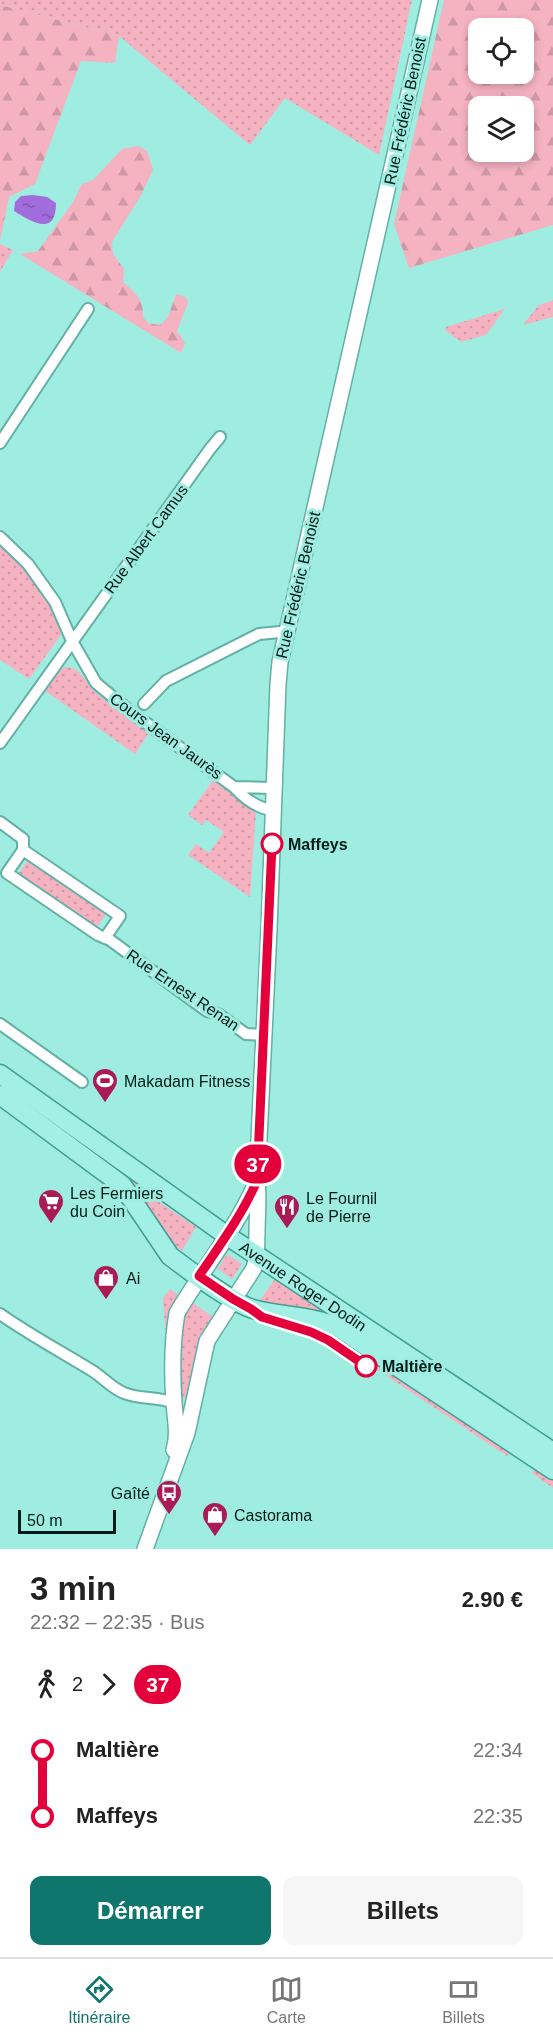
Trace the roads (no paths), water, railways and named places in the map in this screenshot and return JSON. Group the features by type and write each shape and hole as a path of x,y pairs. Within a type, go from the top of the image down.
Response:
{"main road":[{"name":"Rue Frédéric Benoist","path":"258,1255 257,1181 280,662 430,0"},
{"name":"Avenue Roger Dodin","path":"0,1074 277,1270 553,1452"},
{"name":"Avenue Roger Dodin","path":"0,1095 122,1185 171,1256 199,1276 251,1309 326,1322 339,1328 553,1470"},
{"name":"Rue Frédéric Benoist","path":"139,1549 176,1443 174,1326 177,1313 247,1205 257,1181"},
{"path":"145,1549 187,1432 207,1341 254,1268 258,1255"},
{"path":"174,1403 193,1410"}],"street":[{"path":"0,443 88,309"},
{"name":"Rue Albert Camus","path":"0,743 220,438"},
{"name":"Cours Jean Jaurès","path":"0,537 28,564 55,603 72,642 96,683 241,794 259,806 274,810"},
{"path":"144,704 166,681 259,634 280,632 287,634"},
{"name":"Cours Jean Jaurès","path":"234,787 274,788"},
{"path":"0,822 23,838 23,850 120,916 105,938"},
{"name":"Rue Ernest Renan","path":"23,850 7,873 105,938 207,1011 218,1014 246,1034 264,1035"},
{"path":"0,1024 81,1082"},
{"path":"0,1314 54,1350 93,1371 116,1389 135,1397 167,1400 174,1403"}],"water":[{"path":"21,196 47,197 56,203 52,220 42,224 14,211 15,202"}],"place":[{"name":"Maffeys","path":"272,844"},
{"name":"Makadam Fitness","path":"105,1104"},
{"name":"Les Fermiers du Coin","path":"51,1225"},
{"name":"Le Fournil de Pierre","path":"287,1230"},
{"name":"Ai","path":"106,1301"},
{"name":"Maltière","path":"366,1366"},
{"name":"Gaîté","path":"169,1516"},
{"name":"Castorama","path":"215,1538"}]}
